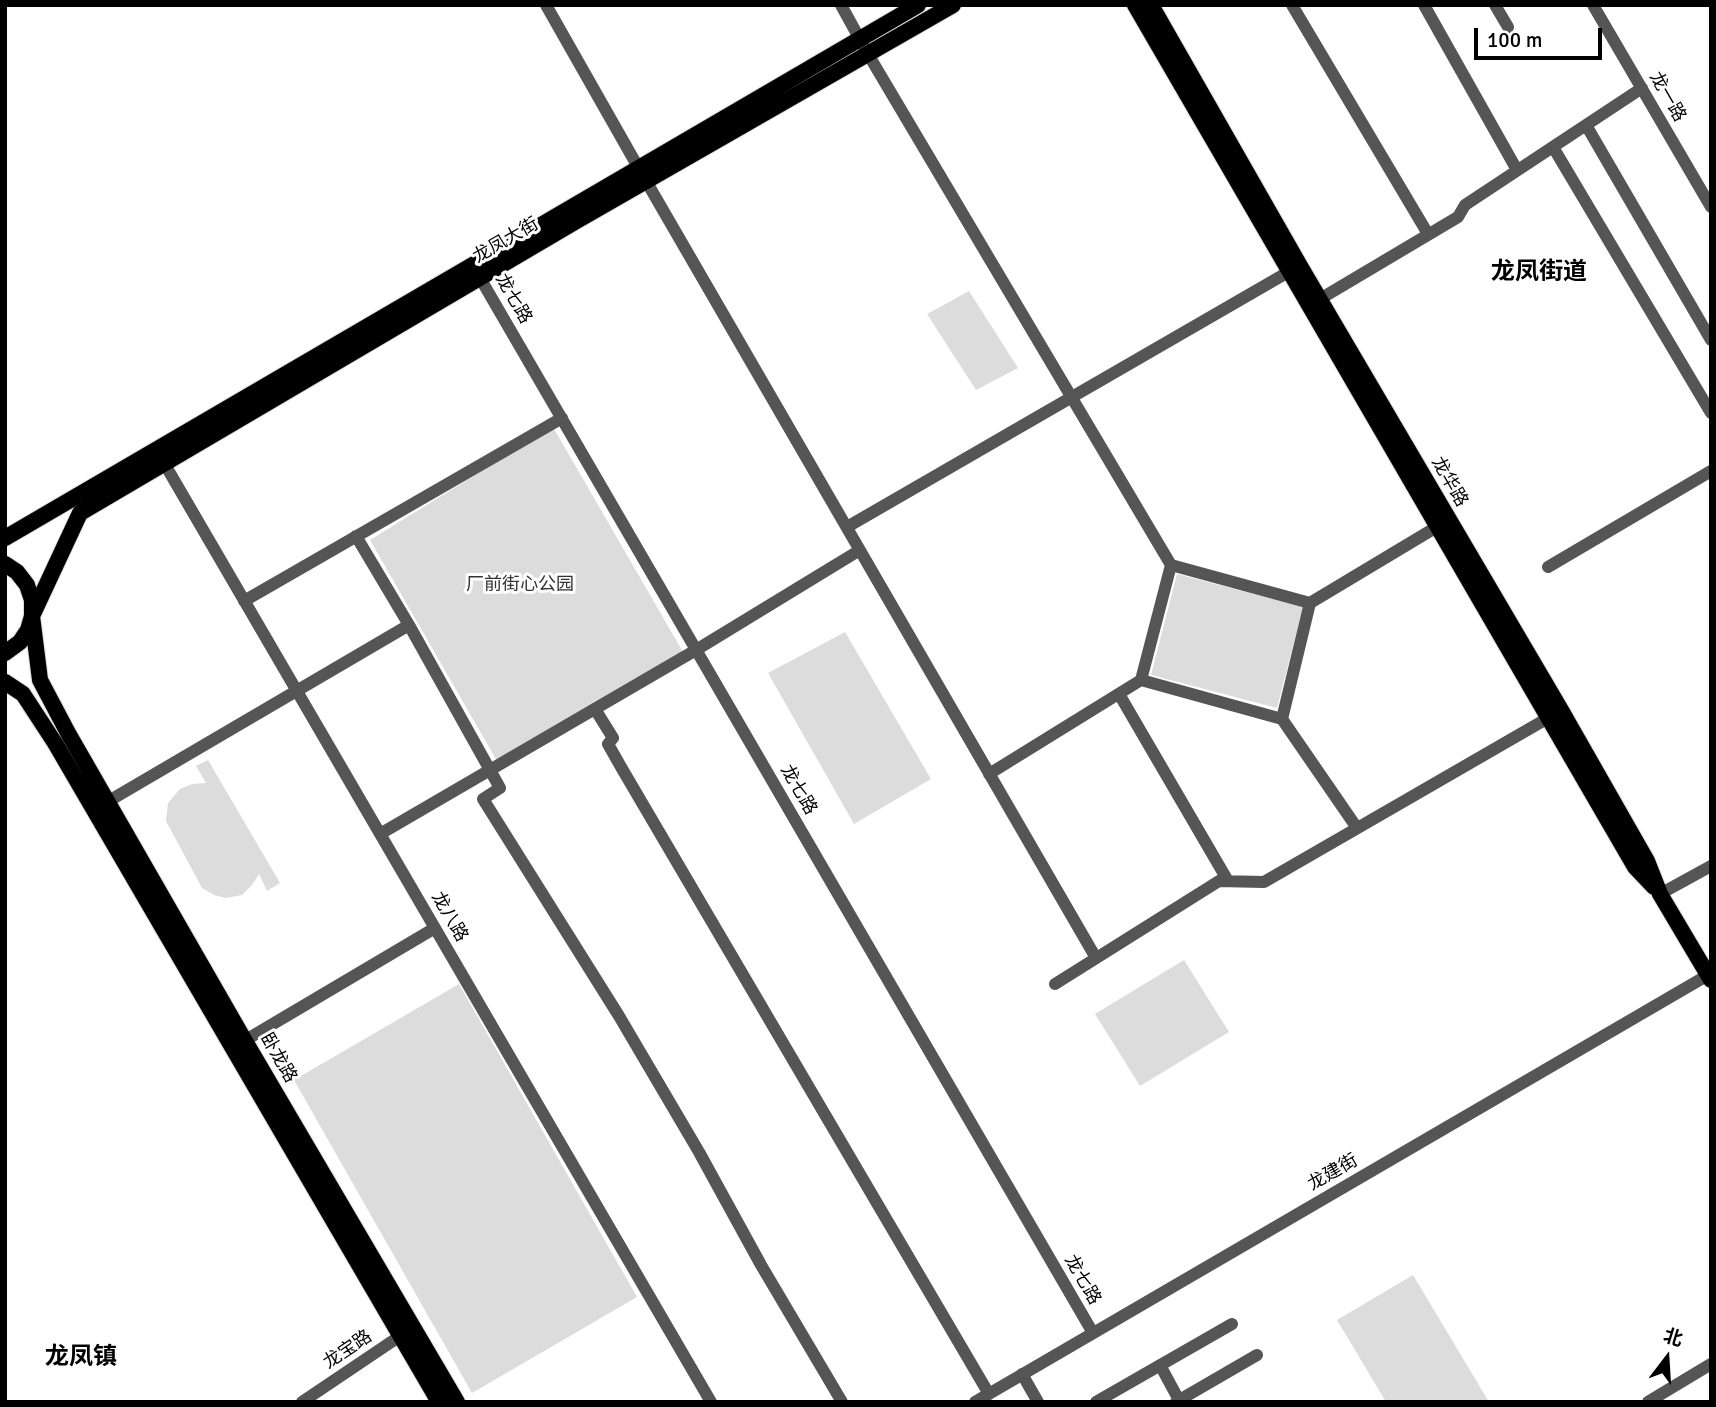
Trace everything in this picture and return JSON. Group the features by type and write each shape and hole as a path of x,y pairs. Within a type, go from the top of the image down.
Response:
{"main road":[{"name":"龙凤大街","path":"5,538 77,506 643,174 918,5"},
{"name":"龙凤大街","path":"643,174 868,54 953,5"},
{"path":"1135,5 1295,268 1443,523"},
{"name":"龙华路","path":"1151,5 1295,268 1320,299 1443,523 1555,714 1647,861 1660,894 1709,978"},
{"path":"5,653 20,642 28,630 77,506"},
{"path":"5,564 17,572 27,585 32,600 40,680 61,738"},
{"path":"5,682 23,694 61,738"},
{"name":"卧龙路","path":"61,738 107,802 239,1044"},
{"name":"卧龙路","path":"61,738 407,1331 457,1402"},
{"name":"卧龙路","path":"407,1331 439,1402"}],"street":[{"path":"546,5 1096,958"},
{"path":"841,5 1171,565 1310,603"},
{"path":"1292,5 1428,234"},
{"path":"1424,5 1517,170"},
{"path":"1495,5 1508,27"},
{"name":"龙一路","path":"1593,5 1711,207"},
{"path":"1320,299 1458,217 1465,205 1642,88"},
{"path":"1586,125 1711,340"},
{"path":"1553,146 1711,413"},
{"path":"847,527 1295,268"},
{"name":"龙七路","path":"476,271 1093,1333"},
{"path":"244,601 562,418"},
{"name":"龙八路","path":"160,457 711,1402"},
{"path":"1548,566 1711,471"},
{"path":"1282,719 1310,603 1443,523"},
{"path":"356,536 500,788 483,799 619,1016 842,1402"},
{"path":"380,834 696,650 860,550"},
{"path":"989,774 1141,680 1171,565"},
{"path":"107,802 409,625"},
{"path":"1141,680 1282,719 1357,828"},
{"path":"1118,694 1228,881"},
{"path":"595,709 613,738 608,744 621,767 989,1394"},
{"path":"1055,984 1219,881 1264,883 1555,714"},
{"path":"1660,894 1711,866"},
{"path":"239,1044 435,928"},
{"name":"龙建街","path":"975,1402 1709,978"},
{"path":"1096,1402 1231,1324"},
{"name":"龙宝路","path":"302,1402 407,1331"},
{"path":"1160,1366 1178,1401 1256,1355"},
{"path":"1648,1402 1711,1364"},
{"path":"1022,1374 1038,1402"}],"green space":[{"path":"969,291 1018,368 976,390 927,314"},
{"name":"厂前街心公园","path":"553,427 683,652 497,761 370,540"},
{"path":"1177,574 1303,607 1277,708 1151,675"},
{"path":"845,632 931,779 854,824 768,673"},
{"path":"208,760 280,883 267,891 259,874 242,895 226,898 202,888 166,821 168,803 180,789 192,784 206,783 196,766"},
{"path":"1184,960 1229,1032 1140,1086 1095,1014"},
{"path":"459,984 637,1297 472,1393 294,1080"},
{"path":"1413,1275 1489,1402 1386,1402 1337,1320"}],"district":[{"name":"龙凤街道","path":"1539,273"},
{"name":"龙凤镇","path":"81,1358"}]}
